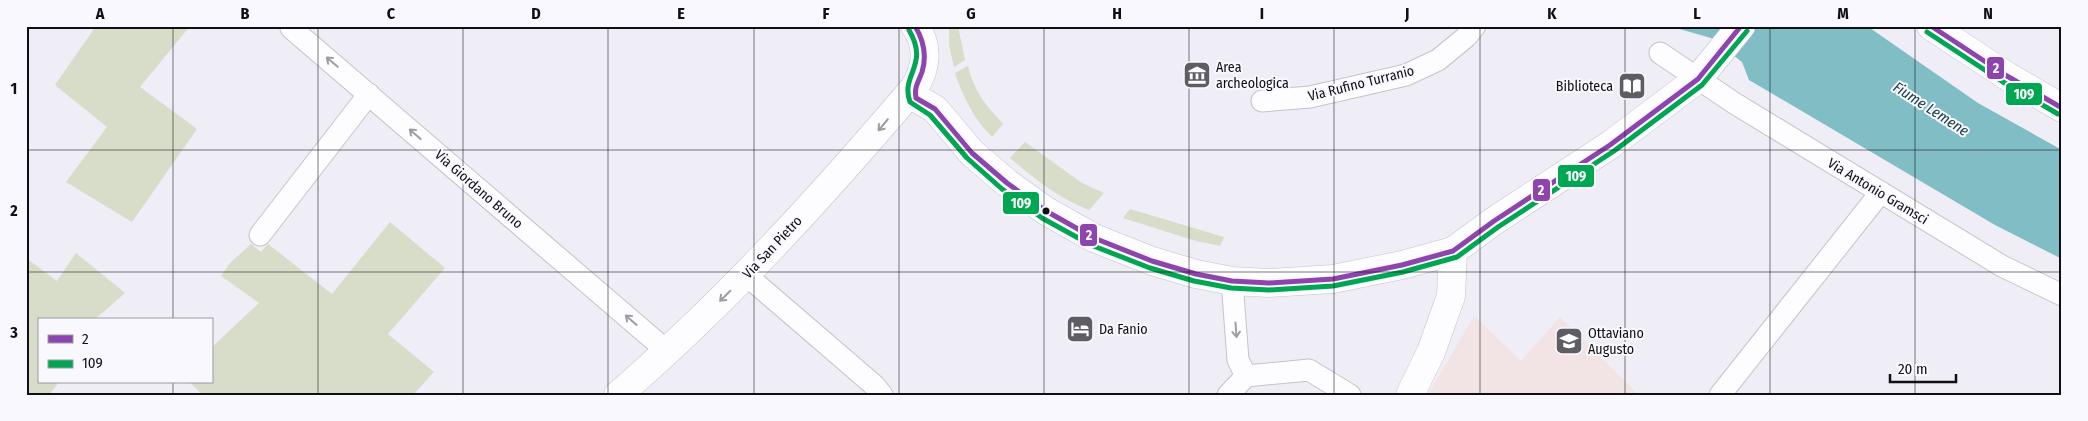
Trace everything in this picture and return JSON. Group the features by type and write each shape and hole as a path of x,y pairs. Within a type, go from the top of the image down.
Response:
{"street":[{"name":"Via Giordano Bruno","path":"292,26 291,28 668,352"},
{"path":"915,26 924,45 925,85 931,104 972,153 1007,183 1046,211 1094,238 1152,261 1196,274 1232,281 1269,283 1333,279 1402,265 1453,251 1494,221 1610,145 1698,79 1741,26"},
{"name":"Via Rufino Turranio","path":"1262,101 1310,97 1406,75 1438,60 1466,37 1475,26"},
{"path":"1931,26 2006,76 2062,108"},
{"name":"Via Antonio Gramsci","path":"1660,53 1734,103 2002,266 2062,295"},
{"name":"Via San Pietro","path":"618,395 668,352 746,275 925,85"},
{"path":"260,235 369,94"},
{"path":"1720,395 1881,192"},
{"path":"1410,395 1431,352 1451,296 1453,251"},
{"path":"746,275 876,386 882,395"},
{"path":"1232,281 1238,360 1246,376"},
{"path":"1228,395 1246,376 1309,370 1350,395"}],"shaded area":[{"path":"1474,316 1521,361 1560,317 1639,395 1428,395"}],"green space":[{"path":"96,26 190,26 140,87 197,129 132,222 66,182 107,127 55,85"},
{"path":"949,26 958,26 965,60 954,67 949,45"},
{"path":"968,66 981,98 1003,124 992,137 970,107 955,73"},
{"path":"1025,142 1082,183 1104,193 1089,210 1057,194 1010,158"},
{"path":"1130,209 1224,237 1220,246 1196,241 1123,218"},
{"path":"390,222 445,268 388,334 434,372 413,395 203,395 191,384 212,384 212,347 259,303 221,276 230,263 251,244 261,252 268,244 332,294"},
{"path":"76,253 125,293 96,318 38,318 38,384 57,384 49,395 26,395 26,258 57,281"}],"water":[{"name":"Fiume Lemene","path":"1669,26 1867,26 1978,103 2062,150 2062,259 1995,225 1749,80 1742,62 1711,38"}],"transit line":[{"name":"2","path":"915,26 921,37 924,54 924,66 916,88 916,98 935,109 972,153 1007,183 1046,211 1094,238 1152,261 1196,274 1232,281 1269,283 1333,279 1402,265 1453,251 1494,221 1610,145 1698,79 1741,26"},
{"name":"2","path":"1931,26 2007,76 2062,108"},
{"name":"109","path":"909,30 915,42 917,52 909,84 910,102 930,115 967,158 1002,189 1042,218 1091,245 1150,268 1194,281 1231,288 1269,290 1333,286 1403,272 1457,257 1498,227 1614,151 1702,85 1747,31"},
{"name":"109","path":"1927,32 2003,82 2058,114"}],"place":[{"name":"Area archeologica","path":"1197,75"},
{"name":"Biblioteca","path":"1632,86"},
{"name":"Da Fanio","path":"1080,329"},
{"name":"Ottaviano Augusto","path":"1569,341"}]}
